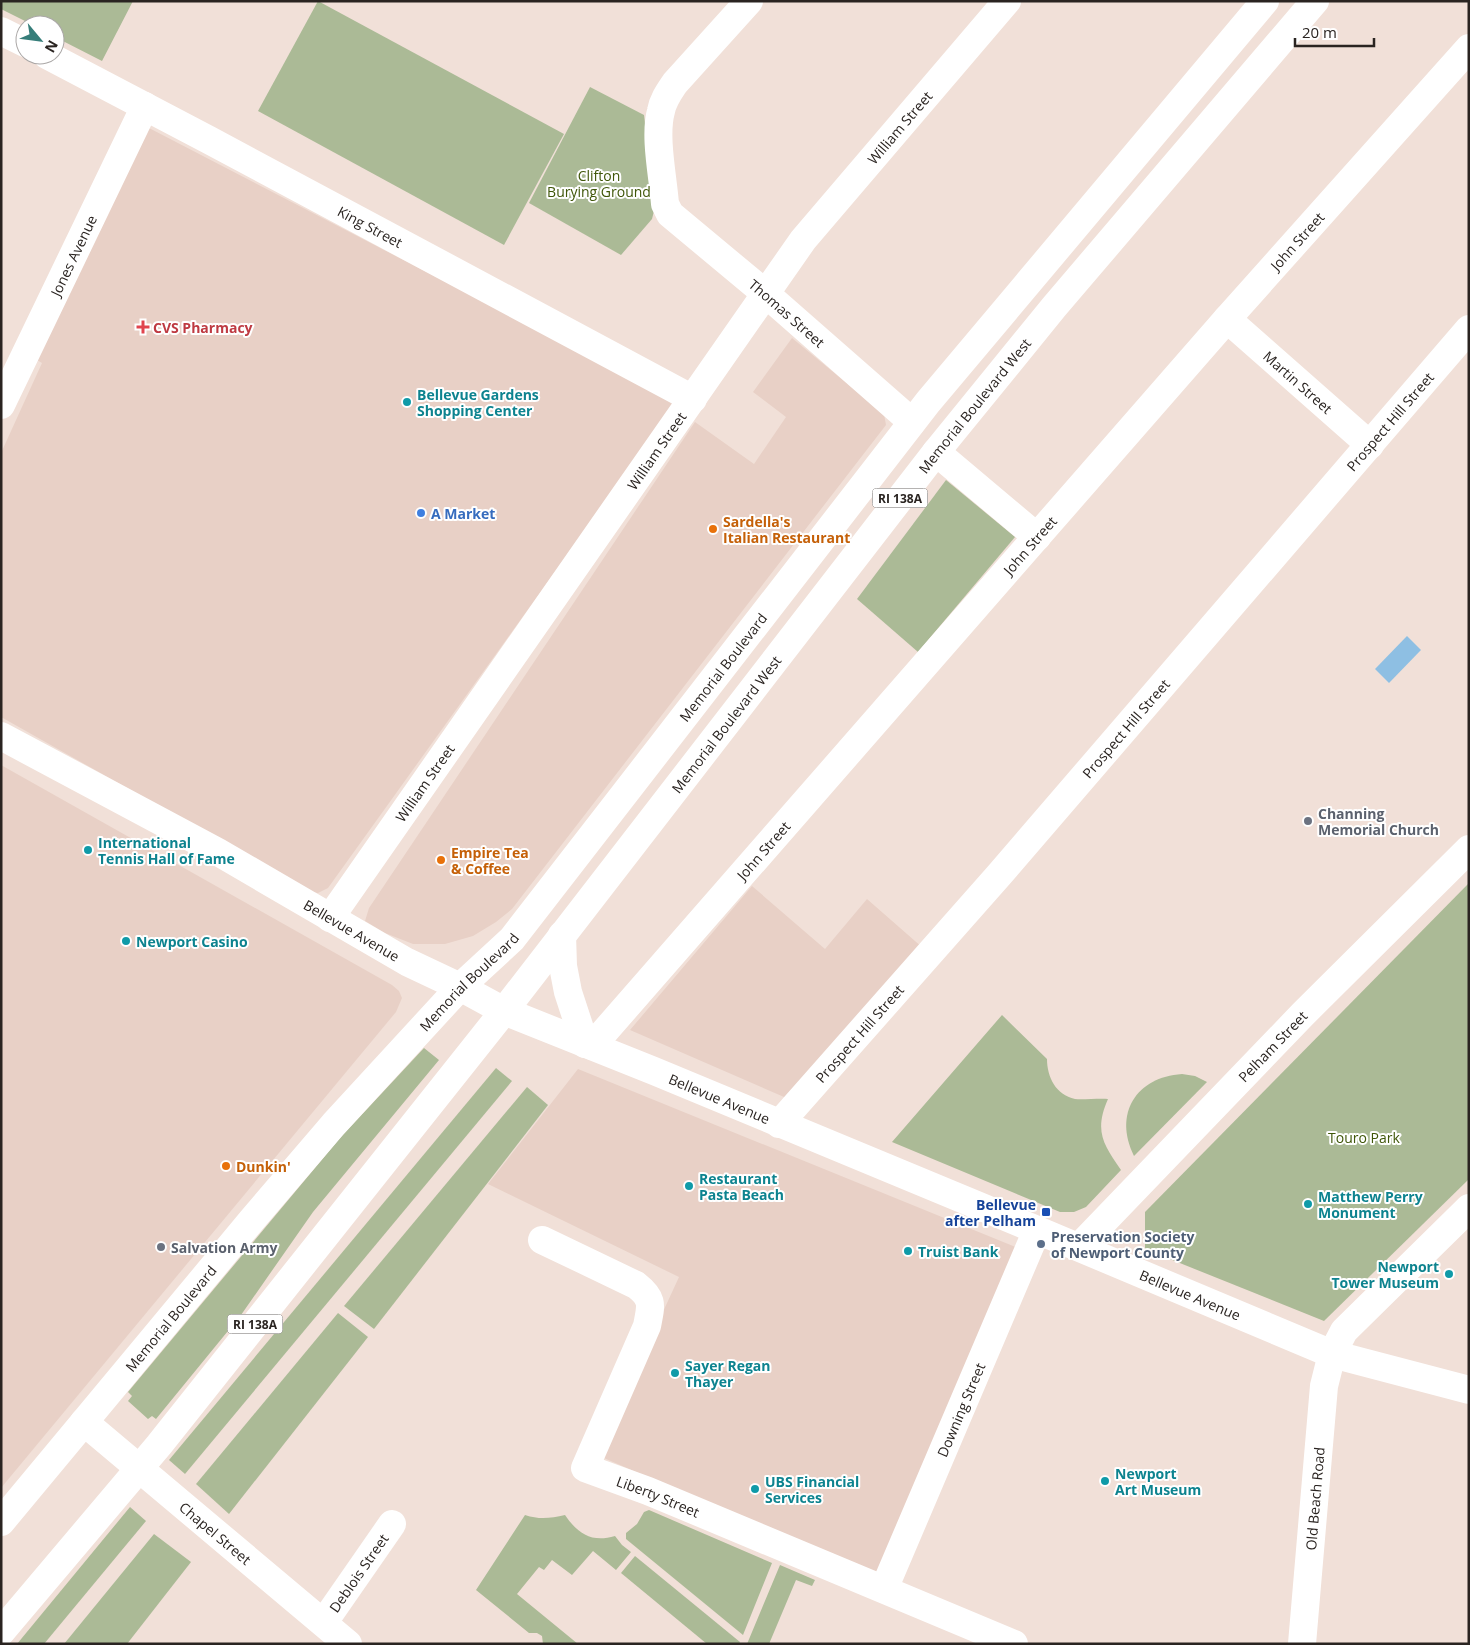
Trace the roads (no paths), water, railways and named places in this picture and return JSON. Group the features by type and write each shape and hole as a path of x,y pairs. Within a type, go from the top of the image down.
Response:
{"street":[{"name":"Thomas Street","path":"749,1 675,83 665,98 660,111 658,128 665,204 670,214 766,294 912,422"},
{"name":"William Street","path":"330,918 502,668 803,240 1007,1"},
{"name":"RI 138A","path":"912,422 1265,1"},
{"name":"Memorial Boulevard West","path":"504,1011 936,452 1054,307 1315,1"},
{"path":"1,31 15,38"},
{"name":"John Street","path":"589,1045 1038,537 1227,319 1469,48"},
{"name":"King Street","path":"65,64 692,399"},
{"name":"Jones Avenue","path":"1,405 145,106"},
{"name":"Martin Street","path":"1227,319 1370,445"},
{"name":"Prospect Hill Street","path":"779,1124 998,875 1469,329"},
{"name":"Memorial Boulevard","path":"1,1522 252,1220 328,1132 460,987 512,939 912,422"},
{"path":"936,452 1038,537"},
{"name":"Bellevue Avenue","path":"1,736 218,852 407,962 460,987 504,1011 1037,1230 1332,1354 1469,1390"},
{"name":"Pelham Street","path":"1078,1247 1303,1014 1469,849"},
{"path":"562,935 563,966 568,992 589,1045"},
{"name":"RI 138A","path":"1,1632 166,1437 504,1011"},
{"name":"Old Beach Road","path":"1302,1644 1324,1386 1332,1354 1344,1331 1469,1208"},
{"name":"Downing Street","path":"884,1589 1037,1230"},
{"name":"Liberty Street","path":"542,1240 636,1285 648,1294 651,1305 647,1326 586,1468 648,1491 1014,1644"},
{"name":"Chapel Street","path":"84,1422 348,1644"},
{"name":"Deblois Street","path":"324,1622 392,1524"}],"water":[{"path":"1407,636 1421,650 1389,683 1375,669"}],"place":[{"name":"CVS Pharmacy","path":"143,327"},
{"name":"Bellevue Gardens Shopping Center","path":"407,402"},
{"name":"A Market","path":"421,513"},
{"name":"Sardella's Italian Restaurant","path":"713,529"},
{"name":"Channing Memorial Church","path":"1308,821"},
{"name":"International Tennis Hall of Fame","path":"88,850"},
{"name":"Empire Tea & Coffee","path":"441,860"},
{"name":"Newport Casino","path":"126,941"},
{"name":"Dunkin'","path":"226,1166"},
{"name":"Restaurant Pasta Beach","path":"689,1186"},
{"name":"Matthew Perry Monument","path":"1308,1204"},
{"name":"Bellevue after Pelham","path":"1046,1212"},
{"name":"Preservation Society of Newport County","path":"1041,1244"},
{"name":"Salvation Army","path":"161,1247"},
{"name":"Truist Bank","path":"908,1251"},
{"name":"Newport Tower Museum","path":"1449,1274"},
{"name":"Sayer Regan Thayer","path":"675,1373"},
{"name":"Newport Art Museum","path":"1105,1481"},
{"name":"UBS Financial Services","path":"755,1489"}],"park label":[{"name":"Clifton Burying Ground","path":"599,184"},
{"name":"Touro Park","path":"1364,1137"}]}
